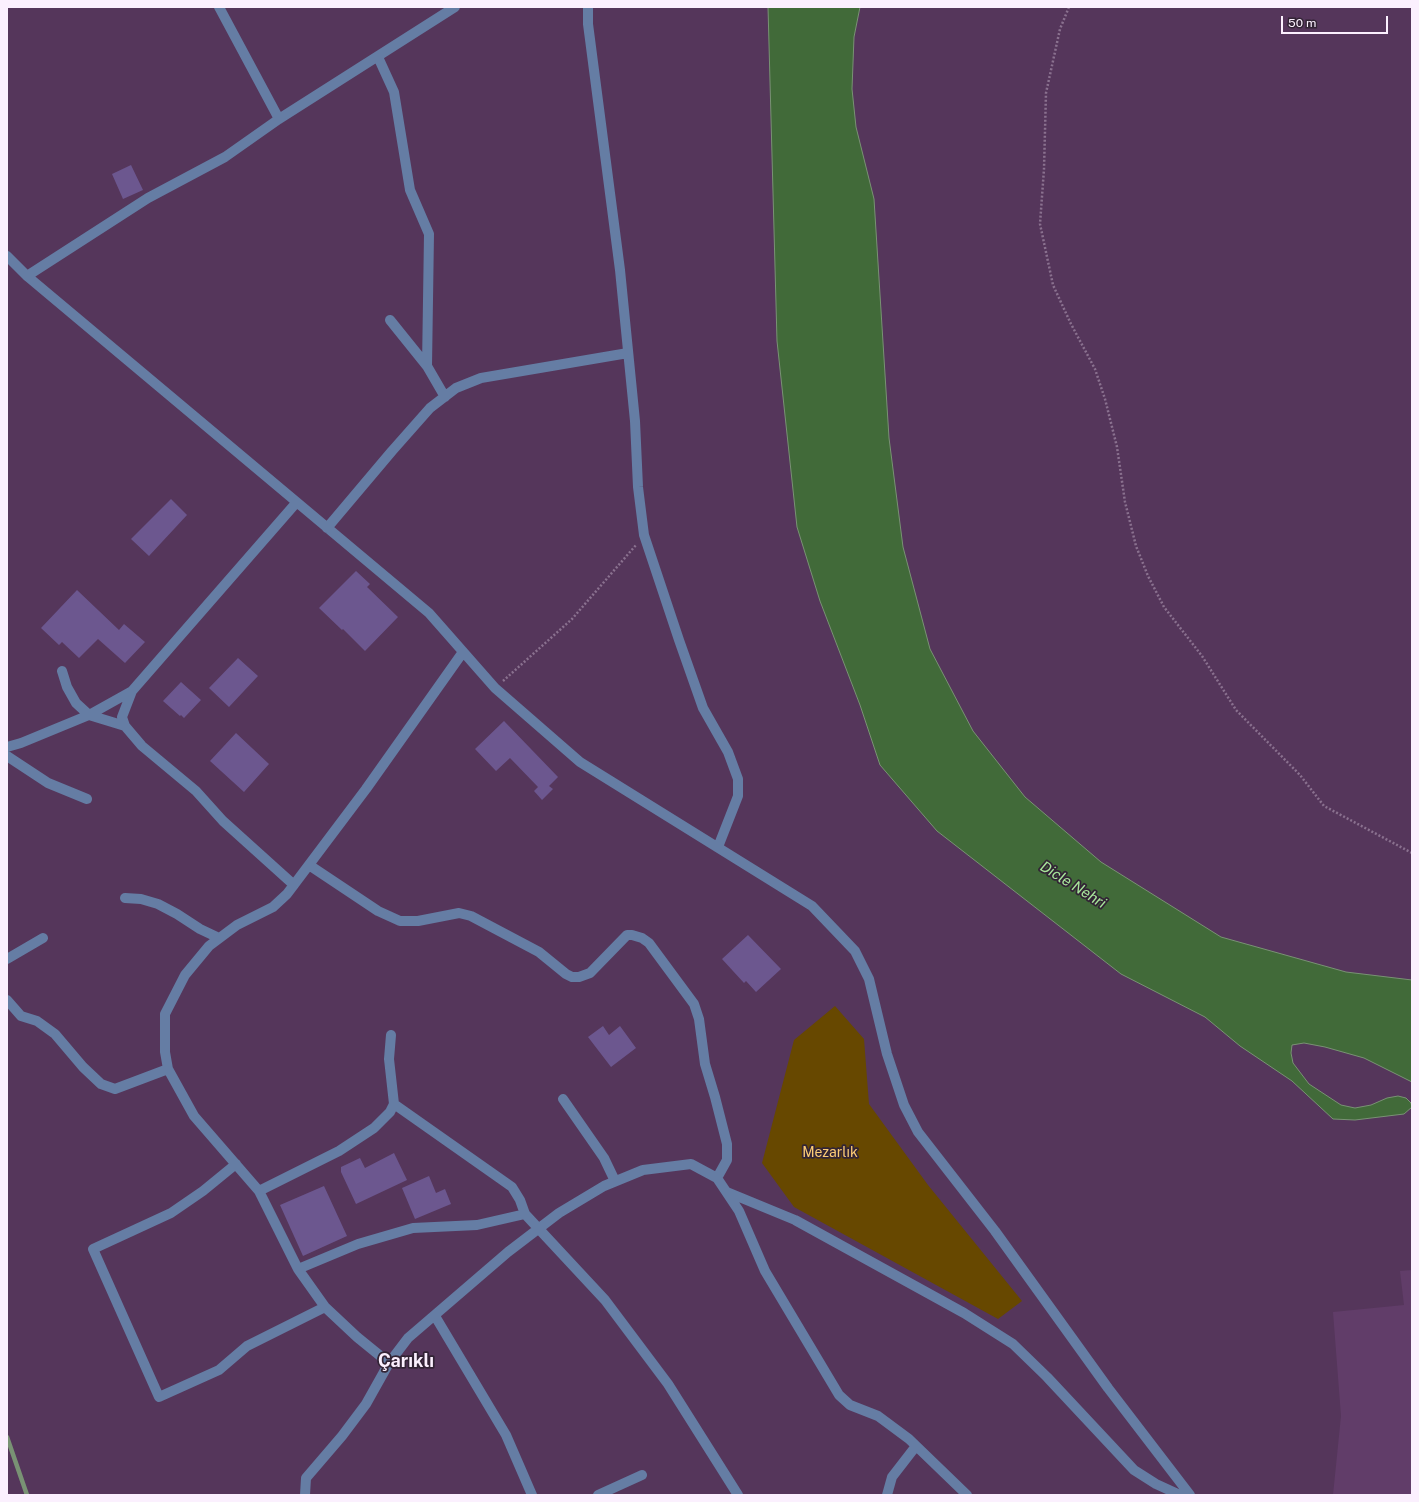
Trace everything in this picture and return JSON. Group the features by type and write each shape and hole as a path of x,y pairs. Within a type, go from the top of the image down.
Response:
{"street":[{"path":"219,7 279,119"},
{"path":"27,276 148,198 225,156 279,119 455,7"},
{"path":"588,7 588,24 620,270 635,421 638,487 644,535 678,640 703,708 728,752 738,779 738,796 718,847"},
{"path":"378,57 394,92 410,190 429,234 427,366"},
{"path":"7,256 27,276 429,614 495,688 580,762 812,906 855,951 869,979 887,1054 904,1105 918,1132 996,1231 1108,1388 1190,1495"},
{"path":"390,320 427,366 445,396"},
{"path":"327,528 430,408 456,388 482,378 628,353"},
{"path":"7,747 21,743 89,715 132,690 296,503"},
{"path":"389,1363 325,1308 298,1269 259,1191 194,1116 168,1069 165,1052 165,1014 184,976 209,946 237,925 273,907 287,894 366,790 463,652"},
{"path":"62,670 67,687 76,703 89,715 125,726"},
{"path":"132,690 122,717 125,726 142,746 196,791 223,821 294,885"},
{"path":"7,756 48,783 87,799"},
{"path":"309,865 378,910 400,921 418,921 459,913 471,916 540,952 566,974 572,977 580,977 590,973 627,935 642,938 649,943 694,1004 699,1019 704,1064 715,1096 727,1144 727,1160 717,1178"},
{"path":"125,898 141,899 158,904 218,938"},
{"path":"7,959 44,938"},
{"path":"7,1000 21,1016 37,1021 54,1034 82,1066 101,1084 115,1089 168,1069"},
{"path":"259,1191 339,1151 374,1128 390,1112 394,1104 389,1059 391,1035"},
{"path":"563,1099 604,1158 615,1181"},
{"path":"394,1104 512,1187 520,1200 525,1214 605,1300 668,1384 738,1495"},
{"path":"236,1164 203,1191 171,1213 92,1249 159,1397 219,1370 247,1346 325,1308"},
{"path":"305,1495 306,1478 342,1436 366,1404 389,1363 408,1338 508,1252 559,1213 604,1186 643,1170 691,1164 717,1178 727,1192 739,1211 764,1271 839,1395 850,1405 878,1416 916,1446 967,1495"},
{"path":"727,1192 795,1220 964,1313 1013,1344 1047,1377 1134,1470 1156,1484 1180,1495"},
{"path":"298,1269 358,1244 413,1228 477,1225 525,1214"},
{"path":"435,1316 506,1435 532,1495"},
{"path":"887,1495 892,1477 916,1446"},
{"path":"598,1495 642,1475"}],"path":[{"path":"1069,7 1060,29 1046,93 1044,169 1040,224 1053,285 1095,370 1105,399 1117,448 1127,509 1136,546 1148,576 1164,607 1202,656 1236,710 1300,775 1324,806 1412,853"},
{"path":"495,688 572,619 644,535"}],"shaded area":[{"path":"1412,1270 1412,1495 1333,1495 1341,1416 1333,1312 1404,1305 1400,1271"}],"green space":[{"name":"Mezarlık","path":"835,1006 864,1039 869,1104 928,1185 1022,1301 998,1319 794,1207 762,1163 794,1040"}],"water":[{"name":"Dicle Nehri","path":"768,7 860,7 854,37 852,89 856,127 874,199 889,438 903,547 930,649 973,731 1025,797 1101,862 1221,937 1346,972 1412,980 1412,1082 1364,1058 1325,1047 1304,1043 1292,1045 1291,1053 1293,1063 1309,1084 1341,1105 1355,1108 1371,1105 1387,1098 1398,1096 1406,1098 1411,1103 1412,1107 1404,1114 1355,1120 1333,1119 1292,1081 1240,1046 1205,1017 1121,974 937,831 880,765 860,705 820,601 797,527 777,341"}],"building":[{"path":"131,165 143,190 123,199 112,174"},
{"path":"171,499 187,515 149,556 131,539"},
{"path":"356,571 370,584 367,587 398,617 365,651 319,608"},
{"path":"77,590 119,630 124,624 145,642 125,663 98,639 79,658 62,642 59,645 41,628"},
{"path":"238,658 258,676 229,707 209,688"},
{"path":"181,682 201,700 184,718 163,701"},
{"path":"504,721 558,777 549,786 553,789 542,800 534,791 538,787 510,758 496,771 475,749"},
{"path":"236,733 269,764 244,792 210,761"},
{"path":"748,935 781,969 756,992 746,981 744,983 722,959"},
{"path":"603,1026 609,1035 620,1026 636,1048 611,1067 588,1037"},
{"path":"394,1153 407,1180 356,1204 341,1172 341,1167 360,1158 365,1168"},
{"path":"429,1176 436,1193 445,1189 451,1204 415,1219 402,1188"},
{"path":"324,1186 347,1236 303,1256 280,1205"}],"waterway":[{"path":"7,1437 27,1495"}],"district":[{"name":"Çarıklı","path":"406,1361"}]}
